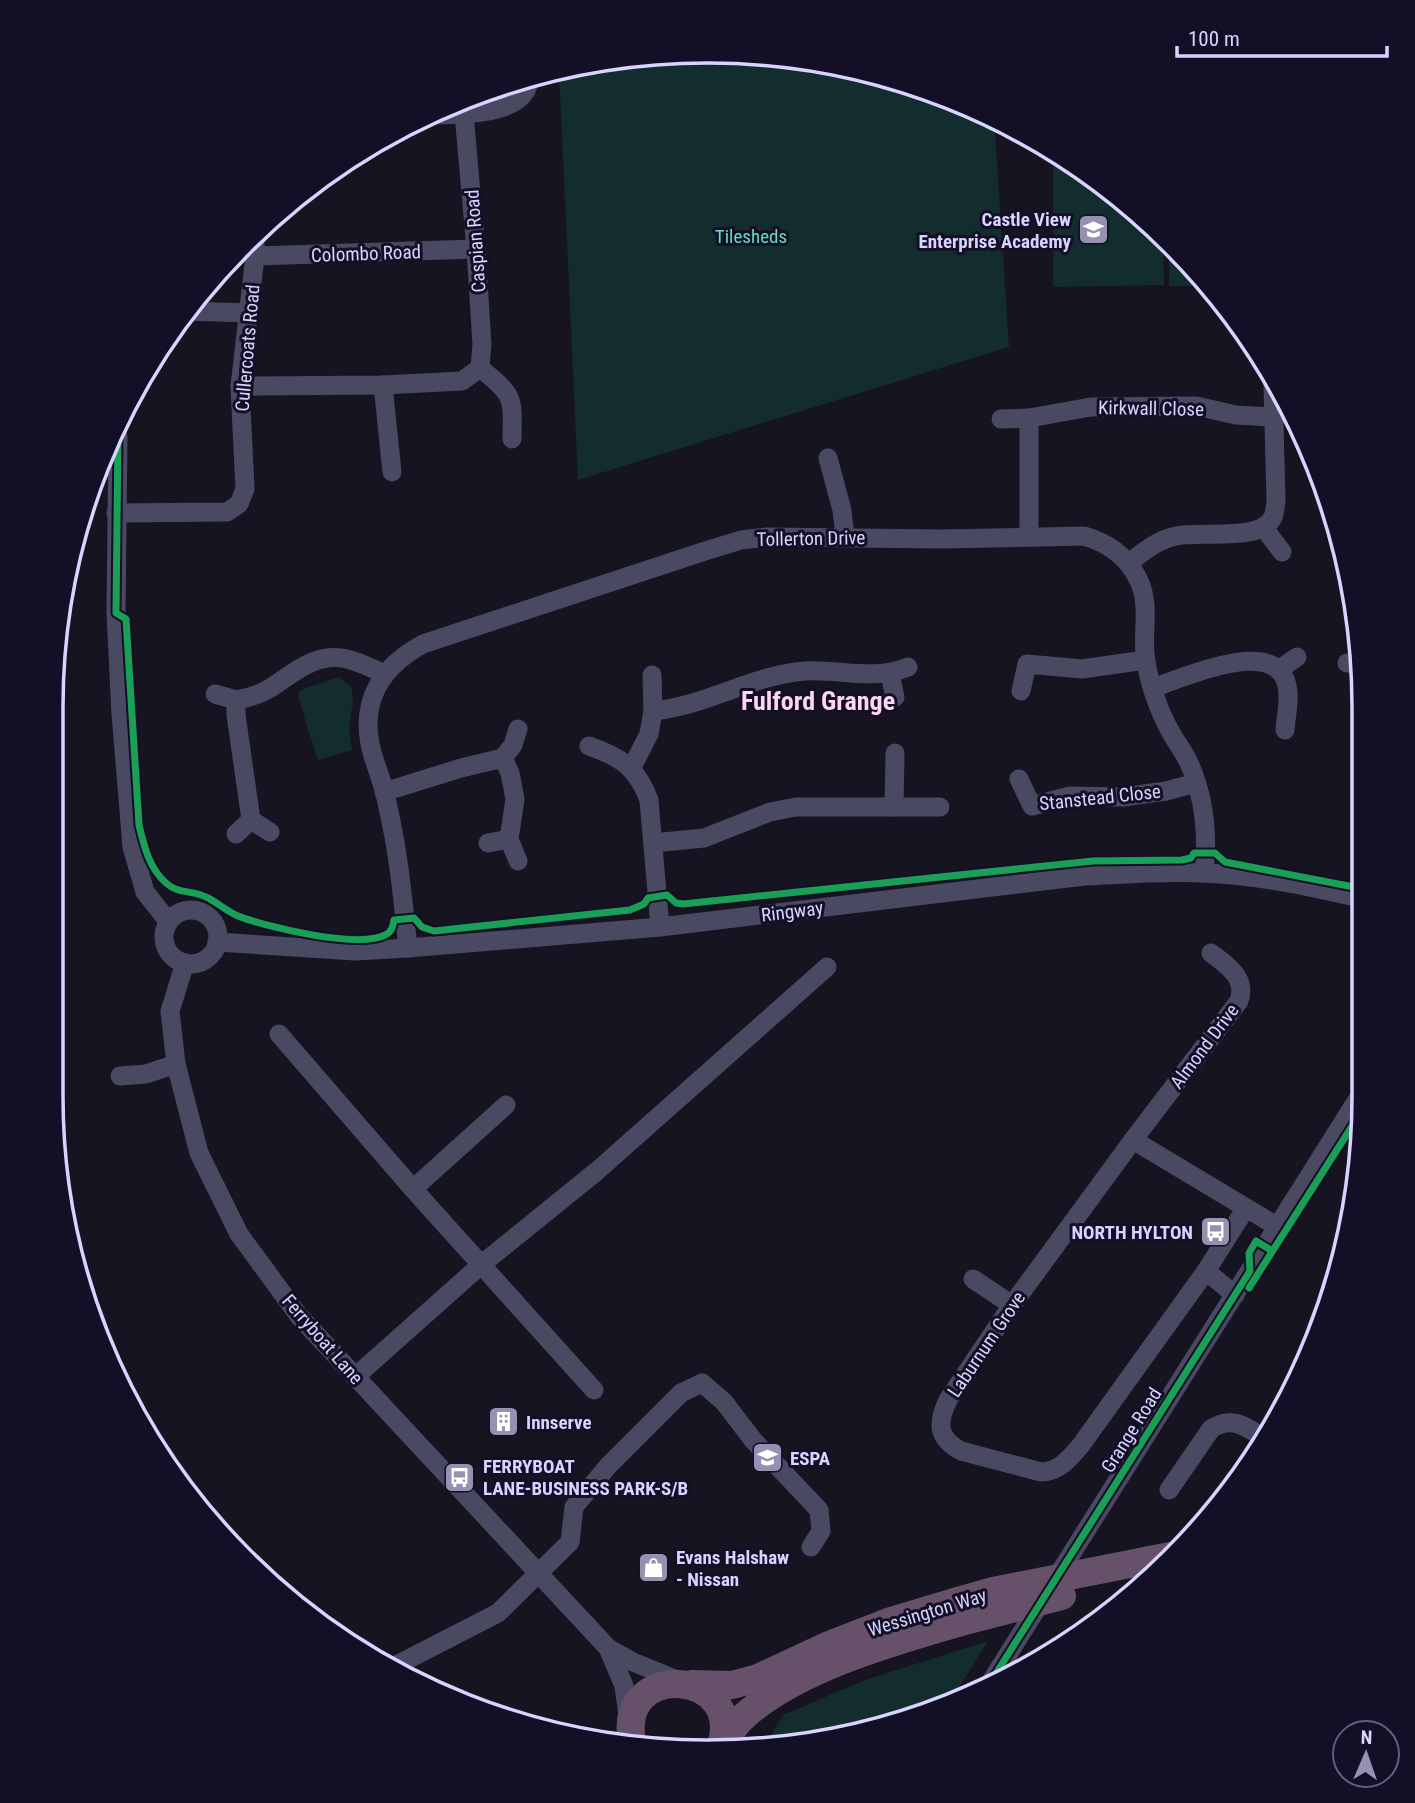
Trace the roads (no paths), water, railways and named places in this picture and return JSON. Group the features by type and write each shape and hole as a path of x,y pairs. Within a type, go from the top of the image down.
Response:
{"highway":[{"name":"Wessington Way","path":"727,1740 738,1721 758,1704 792,1684 959,1612 993,1591 1154,1559"},
{"name":"Wessington Way","path":"628,1735 634,1710 649,1691 667,1683 732,1685 758,1678 829,1645 888,1622 1014,1607 1129,1582"},
{"name":"Wessington Way","path":"687,1683 707,1692 718,1705 723,1719 722,1740"}],"street":[{"path":"456,114 492,111 511,104 526,89"},
{"name":"Caspian Road","path":"464,114 482,344 480,368"},
{"name":"Cullercoats Road","path":"116,513 227,512 239,504 245,489 240,386 255,249"},
{"name":"Colombo Road","path":"255,256 476,249"},
{"path":"199,311 249,313"},
{"path":"240,386 383,385 462,381 480,368 501,385 513,403 512,439"},
{"path":"383,385 392,472"},
{"path":"1129,563 1153,545 1174,536 1195,533 1246,534 1264,528 1273,518 1276,501 1273,397"},
{"name":"Kirkwall Close","path":"1001,419 1030,418 1091,407 1196,406 1236,415 1272,417"},
{"path":"1029,537 1030,418"},
{"path":"118,448 118,676 132,847 145,892 168,921"},
{"path":"828,458 842,510 845,537"},
{"path":"1264,528 1282,552"},
{"name":"Tollerton Drive","path":"408,948 395,845 370,743 368,719 373,695 384,674 395,661 422,643 741,540 767,537 1084,536 1113,548 1129,563 1140,583 1144,600 1145,660 1169,729 1189,762 1202,801 1206,834 1204,873"},
{"path":"215,694 236,700 251,697 270,688 306,663 326,657 345,659 384,674"},
{"path":"1280,670 1297,657"},
{"path":"1020,691 1027,664 1082,669 1145,660"},
{"path":"1153,688 1216,666 1241,662 1264,663 1280,670 1288,691 1284,730"},
{"path":"653,711 676,709 770,676 807,671 899,671 895,697"},
{"path":"631,769 649,734 653,711 652,675"},
{"path":"236,700 251,820 270,832"},
{"path":"384,792 503,758 513,745 518,729"},
{"path":"589,746 620,759 642,783 649,800 660,927"},
{"path":"894,807 895,753"},
{"path":"503,758 510,773 515,799 509,839 518,861"},
{"name":"Stanstead Close","path":"1019,779 1032,806 1070,796 1123,797 1196,783"},
{"path":"653,843 704,838 771,812 796,807 940,807"},
{"path":"236,834 251,820"},
{"path":"488,843 509,839"},
{"name":"Ringway","path":"217,942 344,951 408,948 660,927 1086,876 1204,873 1305,885 1352,896"},
{"path":"179,912 200,912 214,924 217,942 214,950 202,961 185,963 170,953 165,945 164,934 168,921 179,912"},
{"name":"Almond Drive","path":"1133,1140 1239,1001 1241,983 1234,971 1211,953"},
{"name":"Ferryboat Lane","path":"185,963 170,1011 176,1065 199,1153 239,1234 299,1316 608,1648 633,1662 687,1683"},
{"path":"355,1377 482,1264 597,1171 827,967"},
{"path":"279,1034 412,1189 594,1390"},
{"path":"120,1076 146,1074 176,1065"},
{"path":"412,1189 506,1105"},
{"name":"Grange Road","path":"998,1671 1352,1109"},
{"path":"1133,1140 1278,1227"},
{"name":"Laburnum Grove","path":"1133,1140 1012,1305 948,1400 941,1414 940,1427 951,1446 1041,1472 1051,1472 1063,1465 1081,1445 1206,1271 1246,1209"},
{"path":"1206,1271 1235,1295"},
{"path":"972,1279 1012,1305"},
{"path":"402,1663 498,1613 570,1542 574,1507 608,1466 681,1393 702,1383 724,1402 754,1440 819,1510 821,1531 811,1547"},
{"path":"1169,1490 1211,1429 1220,1423 1243,1424 1256,1433"},
{"name":"Ferryboat Lane","path":"608,1648 624,1686 628,1735"}],"place":[{"name":"Castle View Enterprise Academy","path":"1094,230"},
{"name":"NORTH HYLTON","path":"1216,1232"},
{"name":"Innserve","path":"503,1422"},
{"name":"ESPA","path":"767,1458"},
{"name":"FERRYBOAT LANE-BUSINESS PARK-S/B","path":"460,1477"},
{"name":"Evans Halshaw - Nissan","path":"653,1568"}],"district":[{"name":"Fulford Grange","path":"818,701"}],"park label":[{"name":"Tilesheds","path":"751,236"}]}
